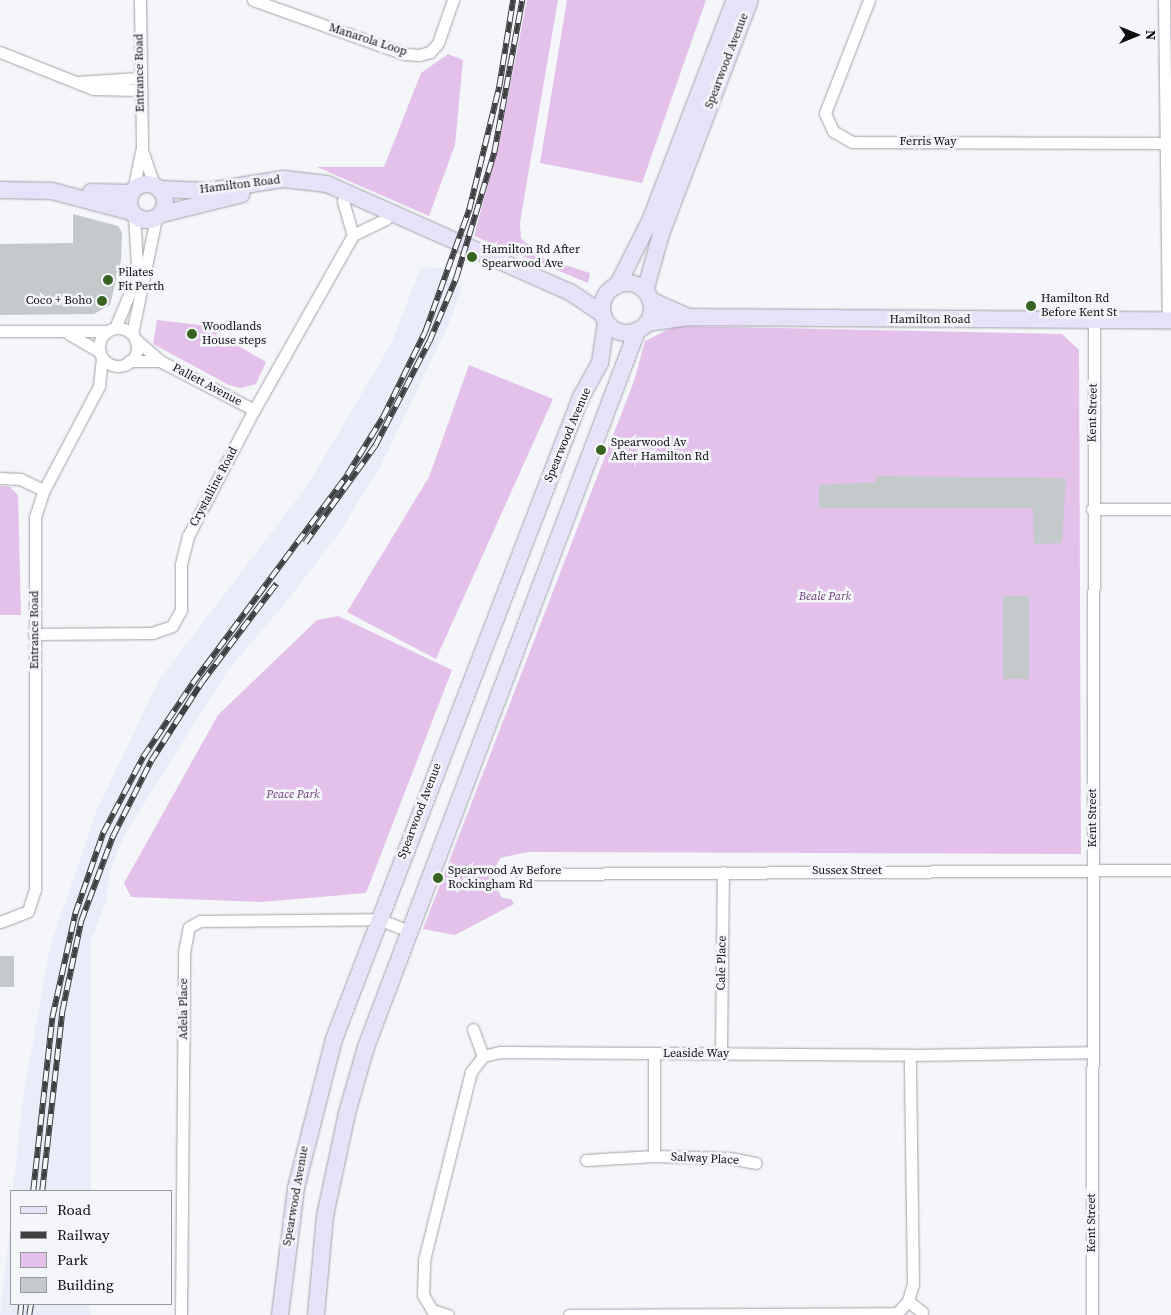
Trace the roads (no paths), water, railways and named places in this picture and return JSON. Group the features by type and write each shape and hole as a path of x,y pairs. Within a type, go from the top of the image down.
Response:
{"main road":[{"name":"Spearwood Avenue","path":"612,290 650,221 735,0"},
{"name":"Spearwood Avenue","path":"648,296 661,234 750,0"},
{"name":"Hamilton Road","path":"157,187 208,191 255,181 304,179 344,190 396,213 393,219"},
{"path":"0,181 43,181 104,194 132,192 142,185 157,187 165,204 159,216 147,220 133,213 52,191 0,190"},
{"name":"Hamilton Road","path":"159,216 273,188 310,190 393,219 570,292 605,318"},
{"path":"132,192 133,213"},
{"path":"632,284 648,296 642,327 617,331 605,318 612,290 632,284"},
{"name":"Hamilton Road","path":"570,292 612,290"},
{"name":"Hamilton Road","path":"648,296 689,317"},
{"name":"Hamilton Road","path":"642,327 689,317 1169,320"},
{"name":"Spearwood Avenue","path":"280,1315 287,1247 310,1126 334,1039 378,919 582,397 600,363 605,318"},
{"name":"Spearwood Avenue","path":"316,1315 325,1216 347,1113 409,931 642,327"}],"street":[{"name":"Entrance Road","path":"132,192 142,147 139,90 140,0"},
{"name":"Manarola Loop","path":"253,0 405,54 419,55 430,52 438,43 454,0"},
{"name":"Ferris Way","path":"869,0 825,113 833,131 852,142 1167,143"},
{"path":"1164,0 1169,320"},
{"path":"0,52 93,89 139,90"},
{"path":"77,82 139,78"},
{"name":"Entrance Road","path":"142,147 157,187"},
{"path":"343,201 353,235 393,219"},
{"path":"101,355 100,339 111,330 137,264 133,213"},
{"path":"68,333 101,355 112,365 126,363 136,352 133,337 159,216"},
{"name":"Crystalline Road","path":"34,634 152,633 172,626 181,610 182,564 188,536 254,410 353,235"},
{"name":"Kent Street","path":"1092,1315 1092,509 1094,320"},
{"path":"0,331 68,333 111,330 133,337"},
{"name":"Pallett Avenue","path":"133,337 160,361 254,410"},
{"name":"Entrance Road","path":"99,386 101,355"},
{"name":"Pallett Avenue","path":"126,363 160,361"},
{"name":"Entrance Road","path":"0,922 28,911 35,889 34,531 44,490 99,386 126,363"},
{"path":"0,478 20,479 44,490"},
{"path":"1092,509 1171,509"},
{"name":"Sussex Street","path":"522,874 1171,870"},
{"name":"Cale Place","path":"721,1054 723,872"},
{"name":"Adela Place","path":"181,1315 184,952 189,927 200,921 378,919 409,931"},
{"path":"448,1315 430,1312 421,1286 428,1238 471,1072 483,1056 473,1029"},
{"name":"Leaside Way","path":"483,1056 500,1052 910,1055 1092,1052"},
{"name":"Salway Place","path":"654,1054 654,1156"},
{"path":"569,1315 891,1315 908,1301 913,1284 910,1055"},
{"name":"Salway Place","path":"586,1160 654,1156 730,1158 756,1163"},
{"path":"908,1301 922,1312"}],"railway":[{"path":"33,1190 52,1018 75,914 103,833 143,757 192,684 347,475 383,417 425,332 469,210 499,87 513,0"},
{"path":"305,543 375,446 429,342 456,278 494,153 522,0"},
{"path":"42,1190 62,1012 81,921 113,836 151,761 202,682 276,584"},
{"path":"20,1315 21,1305"},
{"path":"29,1315 31,1305"}],"place":[{"name":"Hamilton Rd After Spearwood Ave","path":"472,257"},
{"name":"Pilates Fit Perth","path":"108,280"},
{"name":"Coco + Boho","path":"102,301"},
{"name":"Hamilton Rd Before Kent St","path":"1031,306"},
{"name":"Woodlands House steps","path":"192,334"},
{"name":"Spearwood Av After Hamilton Rd","path":"601,450"},
{"name":"Spearwood Av Before Rockingham Rd","path":"438,878"}],"park label":[{"name":"Beale Park","path":"825,597"},
{"name":"Peace Park","path":"293,795"}]}
